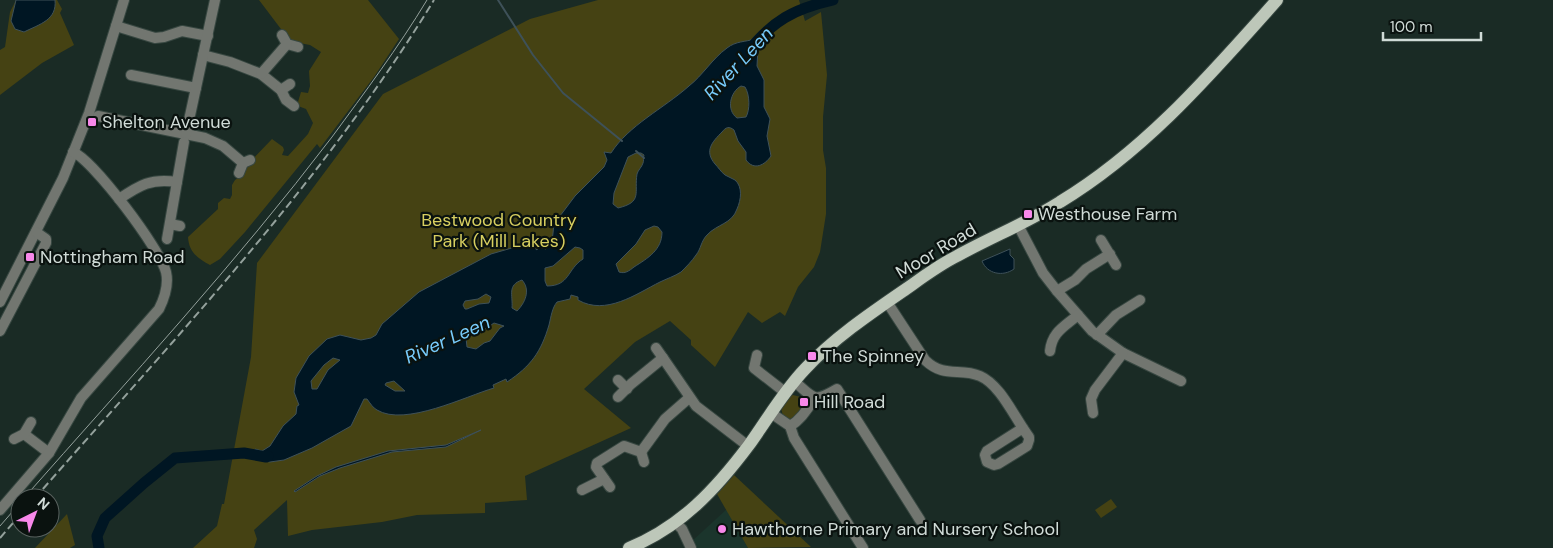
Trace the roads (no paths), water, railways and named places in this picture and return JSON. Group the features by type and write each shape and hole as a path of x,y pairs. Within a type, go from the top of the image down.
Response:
{"main road":[{"name":"Moor Road","path":"629,548 650,539 676,523 704,497 748,446 794,381 841,337 887,302 957,255 1061,202 1142,142 1192,95 1277,0"}],"street":[{"path":"0,302 59,185 73,152 88,113 124,0"},
{"path":"167,238 175,225 177,182 215,0"},
{"path":"116,26 155,38 182,31 208,36"},
{"path":"282,35 287,44 298,47"},
{"path":"261,74 287,44"},
{"path":"203,55 230,62 261,74 286,87 286,100 294,106"},
{"path":"131,75 196,88"},
{"path":"98,116 108,123 185,138 205,138 223,146 247,162 238,174"},
{"path":"0,510 49,453 81,398 160,309 165,298 167,274 164,264 144,241 119,199 99,173 78,154 73,152"},
{"path":"119,199 139,185 154,181 177,182"},
{"path":"1018,225 1043,273 1057,292 1097,335 1123,353 1181,381"},
{"path":"0,331 46,243 46,239 36,232"},
{"path":"1101,240 1116,265"},
{"path":"1057,292 1075,280 1086,269 1110,254"},
{"path":"1097,335 1109,321 1131,310 1140,300"},
{"path":"887,302 930,365 942,371 976,375 988,381 997,389 1022,428"},
{"path":"1050,351 1048,336 1078,315"},
{"path":"656,348 696,406 748,446"},
{"path":"1093,413 1086,398 1123,353"},
{"path":"757,355 754,368 786,393"},
{"path":"618,397 663,358"},
{"path":"618,380 627,389"},
{"path":"794,381 814,398 821,398 836,387 920,520"},
{"path":"582,490 607,483 596,468 598,463 624,446 643,457 665,419 689,398"},
{"path":"790,426 796,423 803,415 814,398"},
{"path":"771,413 790,426 794,438 863,548"},
{"path":"14,440 24,434 31,422"},
{"path":"24,434 49,453"},
{"path":"676,523 682,529 691,548"}],"water":[{"path":"16,0 55,0 55,7 50,17 41,24 24,32 15,29 11,21"},
{"path":"755,39 760,43 757,66 764,80 764,107 770,119 767,136 771,156 759,166 749,163 746,160 746,152 731,128 725,129 715,139 710,155 726,176 738,183 740,190 739,202 732,218 707,235 698,253 681,272 620,302 599,306 578,300 578,297 571,295 570,299 557,302 539,351 534,358 523,370 507,382 506,379 493,385 494,388 436,408 403,415 389,414 377,410 367,399 364,399 351,426 312,448 284,460 270,462 254,459 255,449 262,451 270,446 283,426 296,414 297,406 299,405 294,392 296,378 309,356 327,339 340,335 361,340 371,338 376,335 382,324 419,292 491,254 529,243 532,243 531,245 537,250 539,247 546,249 552,242 554,224 575,196 604,167 607,160 604,152 611,153 627,134 689,86 727,48 737,43","holes":["741,86 747,90 749,102 746,117 737,118 731,110 734,92","636,153 644,155 637,174 636,196 634,200 626,206 618,208 613,204 614,193 628,157","654,226 658,227 662,232 660,244 653,253 629,271 619,272 616,264 636,244 645,230","575,247 583,250 583,259 560,283 547,286 545,268 553,266","522,280 526,288 526,296 517,311 512,308 514,285","486,294 491,297 489,303 479,304 467,309 463,305 465,301 478,299","494,323 504,326 500,328 490,341 476,349 467,347 467,336 479,333","333,358 340,360 328,370 317,389 312,389 311,381 324,365","394,381 405,391 395,391 385,385 386,383"]},
{"path":"1010,249 1010,255 1014,259 1014,269 1005,273 996,273 984,265 982,261"},
{"path":"481,430 446,447 392,452 340,468 320,476 294,491 317,476 336,467 388,451 446,445"}],"waterway":[{"path":"498,0 533,55 563,93 622,141"},
{"name":"River Leen","path":"747,53 775,24 807,7 833,0"},
{"path":"636,151 644,158"},
{"name":"River Leen","path":"99,548 97,536 105,518 175,458 244,453 268,456"}],"tram line":[{"path":"33,488 181,320 296,184 369,87 427,0"},
{"path":"0,526 10,514"}],"railway":[{"path":"44,488 194,318 296,195 345,132 391,67 434,0"},
{"path":"0,538 10,526"}],"place":[{"name":"Shelton Avenue","path":"92,122"},
{"name":"Westhouse Farm","path":"1028,214"},
{"name":"Nottingham Road","path":"30,257"},
{"name":"The Spinney","path":"812,356"},
{"name":"Hill Road","path":"804,402"},
{"name":"Hawthorne Primary and Nursery School","path":"722,529"}],"park label":[{"name":"Bestwood Country Park (Mill Lakes)","path":"499,230"}]}
